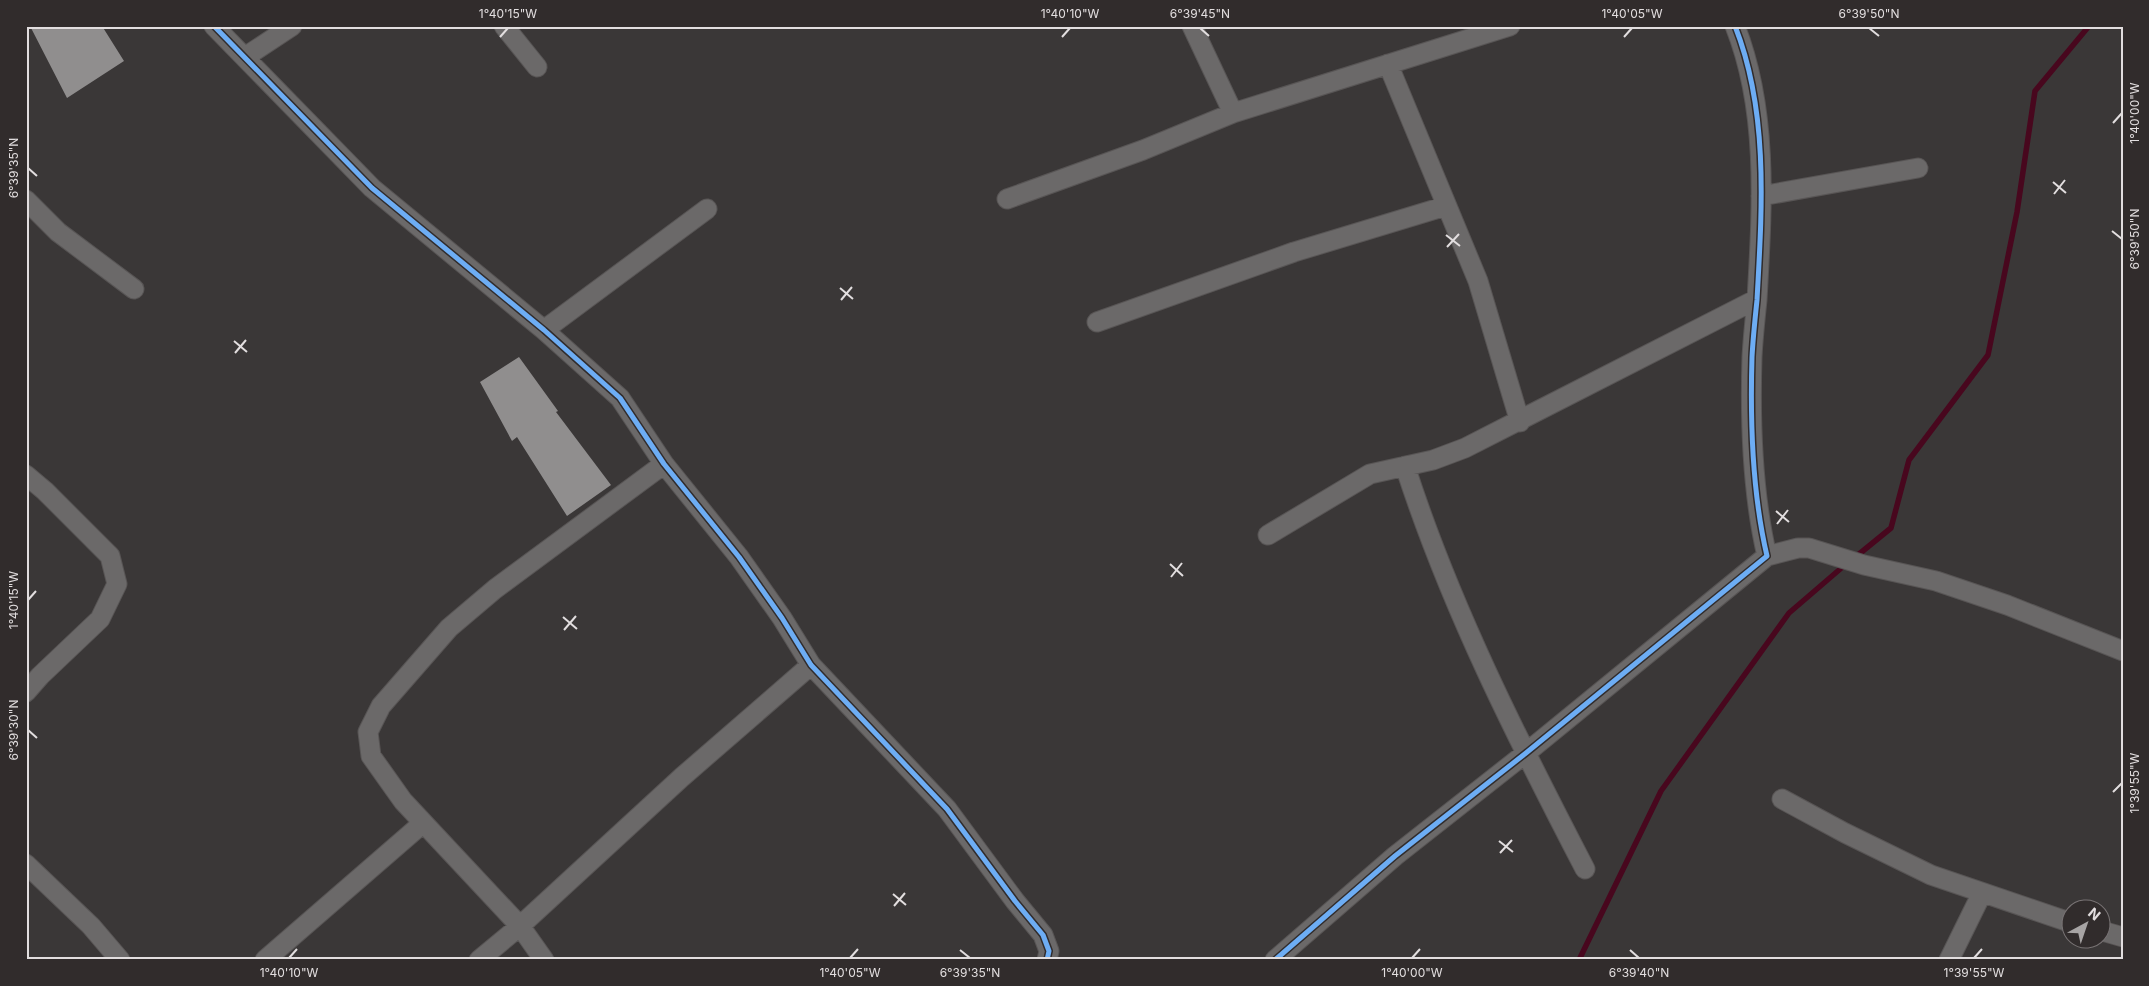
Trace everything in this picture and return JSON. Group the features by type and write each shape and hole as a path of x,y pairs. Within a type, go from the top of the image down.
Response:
{"street":[{"path":"214,26 372,188 544,330 620,398 664,464 738,556 782,618 811,665 947,810 1043,935 1049,951 1047,960"},
{"path":"245,57 292,26"},
{"path":"504,26 537,67"},
{"path":"1192,26 1232,113"},
{"path":"1736,26 1751,74 1758,111 1761,196 1757,299 1752,356 1753,427 1759,523 1767,556"},
{"path":"1007,199 1143,150 1232,113 1506,27"},
{"path":"1388,64 1478,281 1520,422"},
{"path":"1761,196 1918,168"},
{"path":"26,200 58,232 134,289"},
{"path":"1096,322 1294,252 1446,206"},
{"path":"544,330 707,209"},
{"path":"1268,536 1370,474 1433,460 1466,448 1520,422 1605,376 1653,354 1757,299"},
{"path":"544,960 520,926 403,801 372,756 368,732 381,706 449,628 494,589 664,464"},
{"path":"1405,466 1418,507 1464,620 1526,753 1585,869"},
{"path":"26,475 45,491 110,556 117,584 100,619 40,676 26,692"},
{"path":"1275,960 1395,856 1526,753 1767,556 1798,548 1809,548 1864,565 1936,580 2007,604 2123,651"},
{"path":"479,960 520,926 682,777 811,665"},
{"path":"1782,799 1845,833 1931,875 2062,919"},
{"path":"265,960 423,823"},
{"path":"26,864 91,926 120,960"},
{"path":"1950,960 1982,893"}],"building":[{"path":"30,26 102,26 124,61 67,98"},
{"path":"519,357 558,411 556,412 611,485 567,516 517,437 512,441 480,382"}],"waterway":[{"path":"1853,559 1891,528 1909,460 1988,355 2017,212 2035,91 2089,26"},
{"path":"1579,960 1661,791 1789,613 1846,564"}],"cycle path":[{"path":"214,26 372,188 544,330 620,398 664,464 739,557 782,618 811,665 947,809 1015,901 1043,935 1049,951 1047,960"},
{"path":"1275,960 1395,856 1526,753 1767,556 1755,482 1751,407 1753,336 1757,300 1760,231 1761,161 1753,92 1746,59 1735,26"}]}
